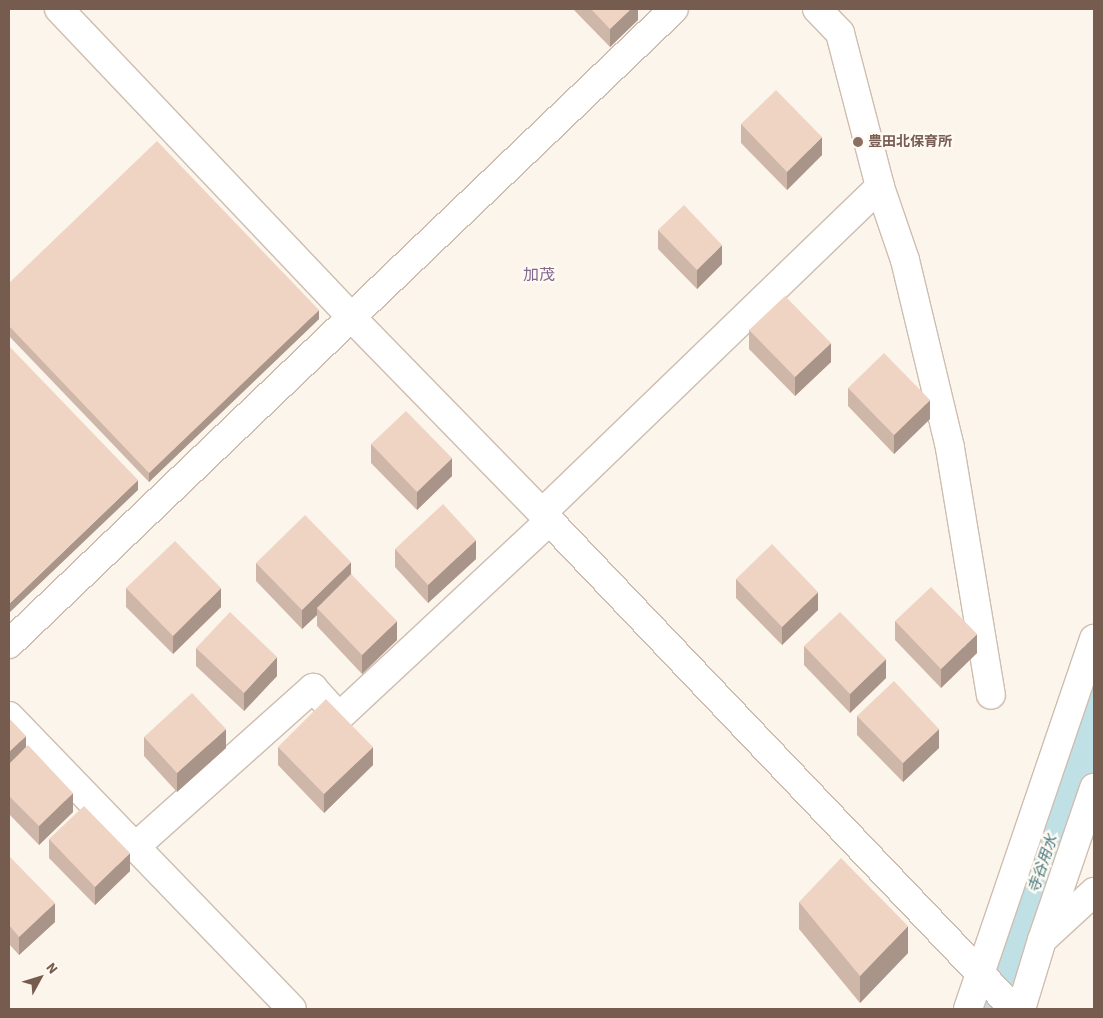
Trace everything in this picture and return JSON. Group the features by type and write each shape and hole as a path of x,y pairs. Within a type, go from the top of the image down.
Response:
{"street":[{"path":"59,9 352,318 982,973 1014,1009"},
{"path":"9,644 674,9"},
{"path":"817,9 840,33 880,187 900,241 950,448 991,695"},
{"path":"135,847 313,688 339,717 880,187"},
{"path":"968,1009 982,973 1094,639"},
{"path":"9,716 292,1009"},
{"path":"1021,1009 1042,940 1094,788"},
{"path":"1042,940 1094,892"}],"green space":[{"path":"1094,641 1094,794 1022,1009 968,1009"}],"building":[{"path":"591,9 631,9 610,29"},
{"path":"776,90 822,137 787,172 741,124"},
{"path":"157,141 319,310 149,473 9,326 9,283"},
{"path":"684,205 722,245 697,270 658,230"},
{"path":"785,296 831,343 795,377 749,330"},
{"path":"9,346 138,480 9,604"},
{"path":"884,353 930,400 894,435 848,388"},
{"path":"406,411 452,458 417,492 371,444"},
{"path":"443,504 476,540 428,585 395,549"},
{"path":"305,515 351,562 302,610 256,563"},
{"path":"175,541 221,588 173,636 126,588"},
{"path":"772,544 818,592 782,627 736,579"},
{"path":"351,574 397,621 362,655 317,608"},
{"path":"931,587 977,634 941,669 895,621"},
{"path":"230,612 277,657 244,693 196,648"},
{"path":"840,612 886,659 850,694 804,646"},
{"path":"894,681 939,729 903,763 857,716"},
{"path":"192,693 226,729 177,773 144,737"},
{"path":"326,699 373,747 324,794 278,747"},
{"path":"9,718 26,736 9,752"},
{"path":"28,745 73,793 39,826 9,796 9,764"},
{"path":"84,806 130,853 95,887 49,839"},
{"path":"9,856 55,903 19,937 9,925"},
{"path":"841,858 908,926 860,976 799,902"}],"waterway":[{"name":"寺谷用水","path":"992,1009 1094,718"}],"place":[{"name":"豊田北保育所","path":"858,142"}],"district":[{"name":"加茂","path":"539,275"}]}
